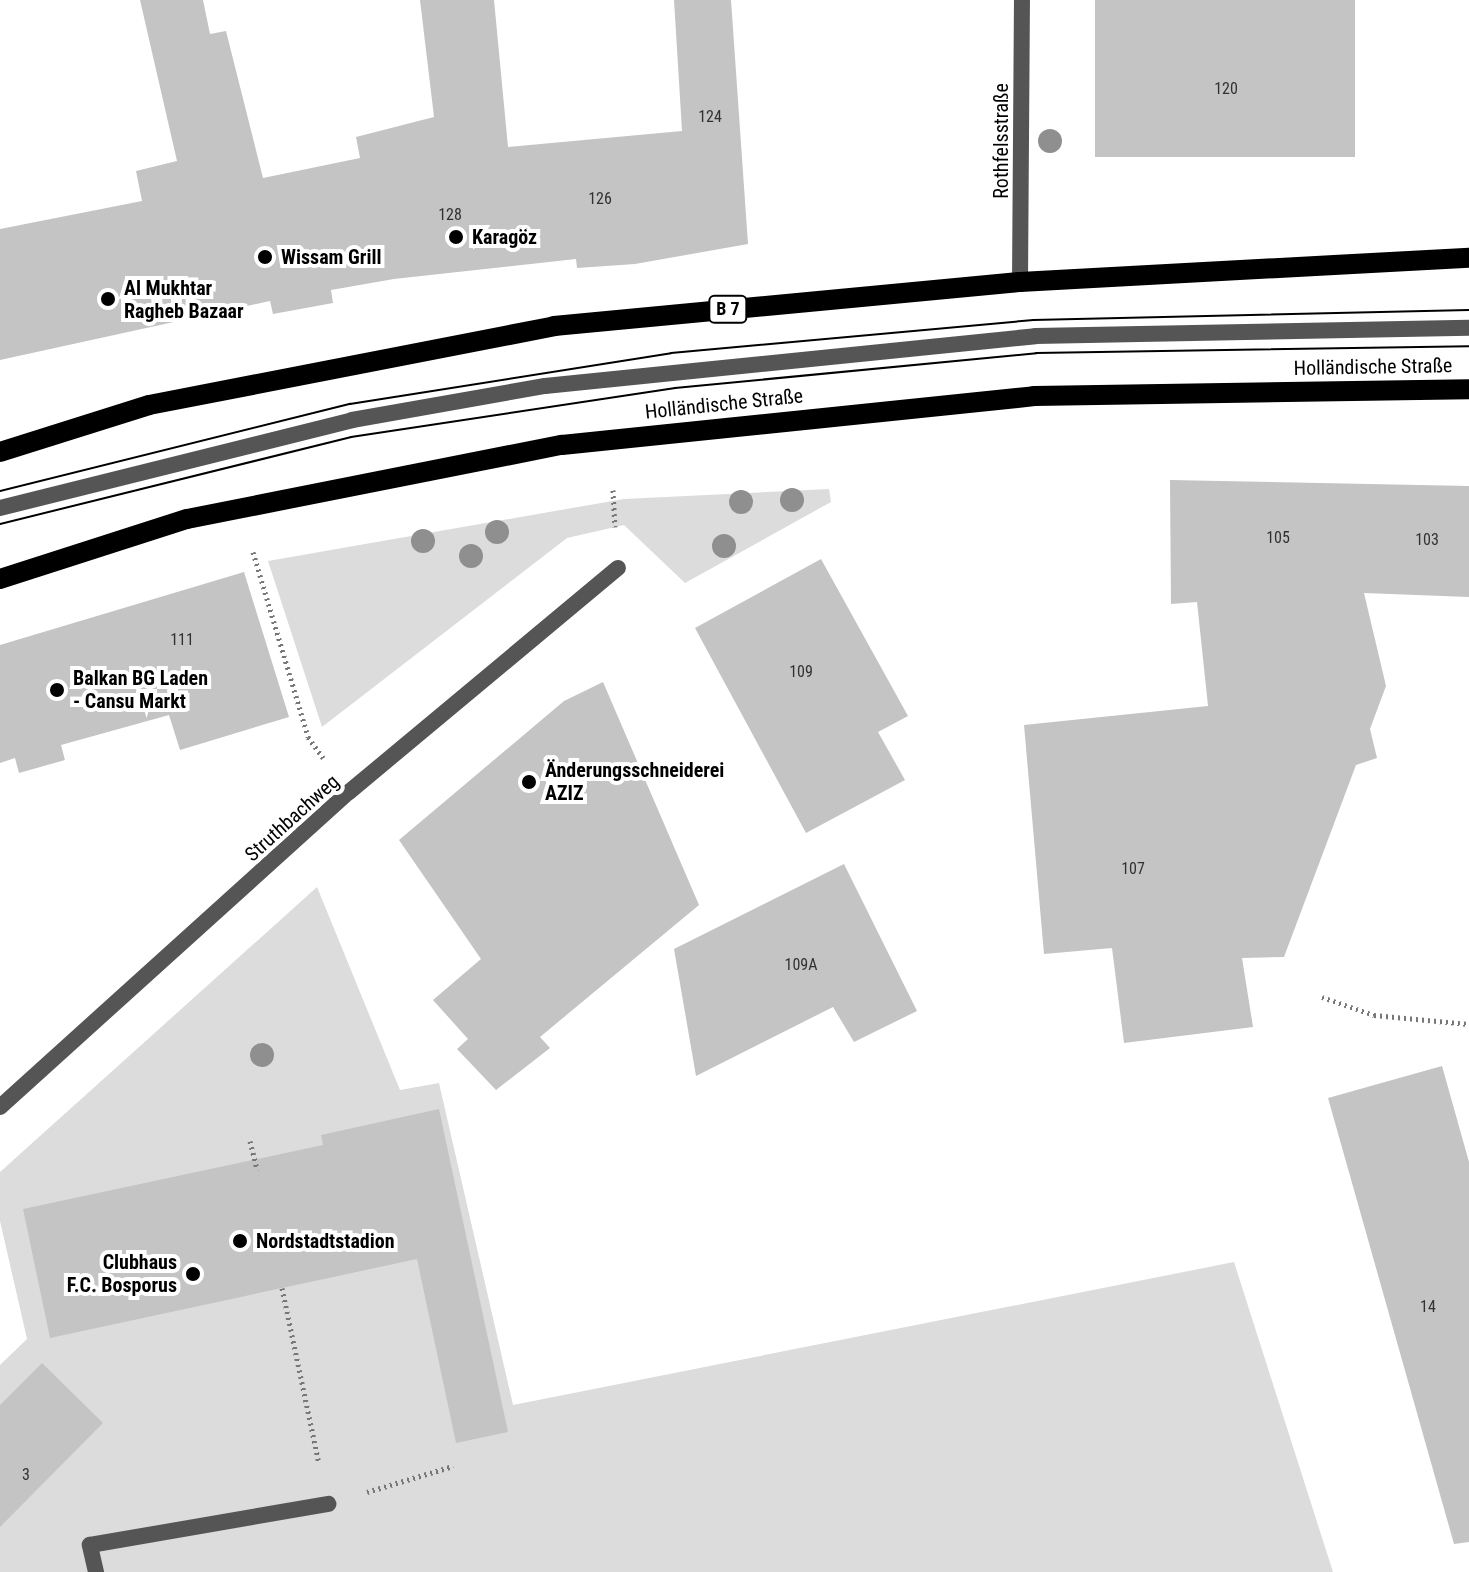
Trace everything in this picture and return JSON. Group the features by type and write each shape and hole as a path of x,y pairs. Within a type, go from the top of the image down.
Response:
{"main road":[{"name":"B 7","path":"0,452 149,405 554,326 1020,282 1469,258"},
{"name":"Holländische Straße","path":"0,579 187,519 562,445 1034,396 1469,389"}],"street":[{"name":"Rothfelsstraße","path":"1020,282 1022,0"},
{"path":"0,508 352,420 545,386 1035,336 1469,328"},
{"name":"Struthbachweg","path":"0,1107 349,792 618,568"},
{"path":"96,1572 90,1545 328,1504"}],"path":[{"path":"253,552 308,737 349,792"},
{"path":"1322,997 1374,1015 1469,1024"},
{"path":"250,1141 257,1170"},
{"path":"282,1288 328,1504 453,1466"}],"shaded area":[{"path":"829,489 831,502 685,583 624,525 567,538 322,727 268,561 624,499"},
{"name":"Nordstadtstadion","path":"317,887 400,1090 439,1083 513,1405 1234,1262 1333,1572 0,1572 0,1365 27,1339 0,1221 0,1172"}],"building":[{"path":"140,0 203,0 210,34 226,31 263,178 360,158 356,137 434,117 420,0 494,0 508,147 682,131 674,0 731,0 748,244 635,264 577,268 576,259 394,279 331,290 333,303 273,314 270,301 0,360 0,229 142,201 136,171 177,161"},
{"path":"1095,0 1355,0 1355,157 1095,157"},
{"path":"1170,480 1469,486 1469,597 1364,593 1386,686 1370,729 1377,758 1356,765 1284,957 1242,958 1253,1027 1124,1043 1112,948 1044,954 1024,725 1208,706 1197,602 1171,604"},
{"path":"821,559 908,716 878,732 905,780 806,833 695,628"},
{"path":"244,572 289,717 180,750 169,715 61,745 65,760 19,773 15,758 0,763 0,645"},
{"path":"603,682 699,905 540,1037 550,1048 496,1090 457,1049 468,1039 433,1000 481,959 399,840 564,701"},
{"path":"844,864 917,1011 854,1042 833,1007 696,1076 674,949"},
{"path":"1442,1066 1469,1162 1469,1542 1454,1544 1328,1098"},
{"name":"Clubhaus F.C. Bosporus","path":"439,1109 508,1432 456,1443 417,1259 50,1338 23,1209 323,1145 321,1135"},
{"path":"42,1363 103,1423 0,1527 0,1405"}],"tram line":[{"path":"0,491 350,404 671,353 1033,320 1469,310"},
{"path":"0,524 351,437 675,388 1036,353 1469,346"}],"place":[{"name":"Karagöz","path":"456,237"},
{"name":"Wissam Grill","path":"265,257"},
{"name":"Al Mukhtar Ragheb Bazaar","path":"108,299"},
{"name":"Balkan BG Laden - Cansu Markt","path":"57,690"},
{"name":"Änderungsschneiderei AZIZ","path":"529,782"},
{"name":"Nordstadtstadion","path":"240,1241"},
{"name":"Clubhaus F.C. Bosporus","path":"193,1274"}]}
